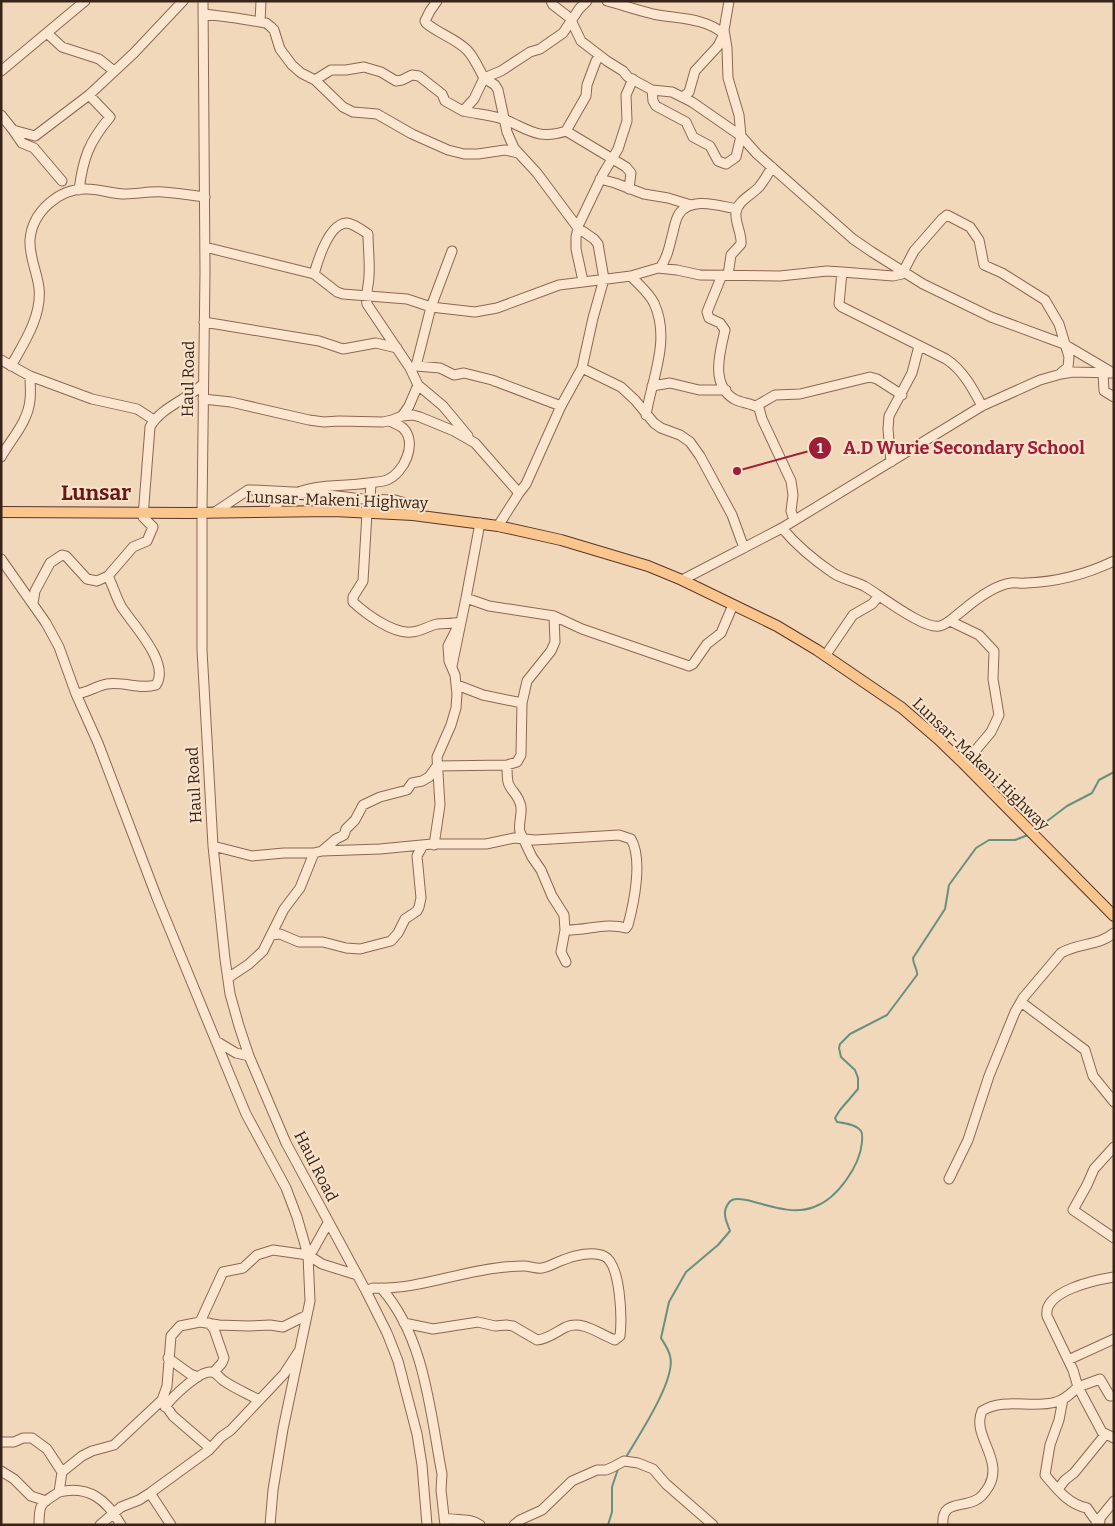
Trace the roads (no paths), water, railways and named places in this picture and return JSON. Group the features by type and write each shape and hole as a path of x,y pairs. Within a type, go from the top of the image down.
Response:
{"main road":[{"name":"Lunsar-Makeni Highway","path":"1,512 272,512 413,515 498,526 602,551 648,566 682,580 777,626 902,708 964,764 1114,916"}],"street":[{"path":"1,71 86,1"},
{"path":"13,130 35,136 89,94 183,1"},
{"name":"Haul Road","path":"203,1 205,247 202,650 213,846 228,978 234,1010 249,1056 286,1143 328,1224 366,1291 398,1361 417,1434 422,1465 427,1525"},
{"path":"260,22 261,1"},
{"path":"437,1 430,10 425,21 426,23 453,39 468,51 484,78 495,85 498,90 507,132 519,154 537,173 578,228 594,238 598,244 604,279 582,368 561,406 526,484 498,526"},
{"path":"551,1 553,5 570,18 581,40 600,56 652,90 672,92 683,97 741,136 757,154 853,239 923,284 991,318 1064,344 1114,373"},
{"path":"463,111 479,91 484,78 501,71 530,52 540,49 563,33 579,9 587,1"},
{"path":"607,1 654,14 701,22 711,25 724,34"},
{"path":"652,90 653,101 656,106 686,122 693,137 710,146 718,161 726,164 736,157 741,136 739,114 728,78 724,34 729,1"},
{"path":"204,14 260,22 270,26 274,30 280,49 292,65 315,80 343,107 353,112 377,114 412,134 448,150 464,154 505,150 519,154"},
{"path":"47,33 62,47 100,59 114,71"},
{"path":"683,97 689,92 695,71 718,46 724,34"},
{"path":"315,80 331,70 364,67 382,72 396,81 412,75 419,76 442,94 444,101 463,111 504,120 540,135 553,135 566,131 586,96 587,85 596,61 600,56"},
{"path":"583,281 576,249 578,228 600,179 613,158 626,125 626,94 633,79"},
{"path":"79,190 81,170 91,142 110,117 89,94"},
{"path":"1,115 22,143 34,148 62,181"},
{"path":"566,131 626,167 631,173 628,189"},
{"path":"772,167 759,187 743,200 737,209 736,222 740,232 741,244 731,255 725,275 707,312 709,318 720,323 725,330 718,361 718,374 730,396 759,408 762,419 791,481 793,495 791,511 794,520"},
{"path":"600,179 644,194 668,198 691,205 707,204 737,209"},
{"path":"11,366 27,337 37,307 39,289 30,253 30,237 34,222 41,211 57,198 86,189 126,194 162,192 205,197"},
{"path":"660,268 668,252 678,215 682,210 691,205"},
{"path":"205,247 314,274 337,292 366,297 407,299 431,307 475,312 497,308 559,285 631,276 660,268 700,275 780,276 827,271 893,276 904,272 914,251 942,218 947,215 970,227 979,240 984,265 1002,273 1045,300 1059,324 1068,352 1069,362 1066,370 1061,374"},
{"path":"314,274 330,236 341,225 347,223 354,225 368,234 369,285 366,297 371,310 397,348 413,367 418,385 442,406 519,493"},
{"path":"413,367 431,307 452,251"},
{"path":"842,272 840,304 842,307 954,365 969,384 982,406"},
{"path":"631,276 655,304 662,337 646,415"},
{"path":"204,322 319,340 343,349 376,343 397,348"},
{"path":"891,462 888,429 889,416 902,395 912,373 919,346"},
{"path":"1,360 30,376 92,399 137,409 154,420"},
{"path":"413,367 440,368 454,375 464,373 492,380 561,406"},
{"path":"582,368 621,386 636,400 654,423 680,435 695,448 732,515 744,548"},
{"path":"682,580 782,528 982,406 1040,380 1061,374 1073,372 1114,373"},
{"path":"1103,374 1104,391 1114,397"},
{"path":"1,457 22,424 27,412 30,402 30,376"},
{"path":"756,406 775,395 800,394 870,377 902,395"},
{"path":"652,386 670,383 699,390 726,390"},
{"path":"33,603 33,596 50,562 62,555 69,559 87,579 98,581 108,576 133,547 143,544 150,536 153,527 143,518 148,435 154,420 194,393 203,384"},
{"path":"402,416 409,406 418,385"},
{"path":"203,399 239,404 324,422 389,421 402,416 413,415 436,422 475,443"},
{"path":"272,512 275,505 310,487 371,483 386,481 394,476 402,468 406,460 409,441 407,433 403,428 389,421"},
{"path":"371,483 367,513 363,581 353,597 353,602 379,622 409,633 438,624 460,622"},
{"path":"215,512 248,490 395,500 405,503 410,507 413,515"},
{"path":"434,845 440,805 438,753 451,725 456,708 457,685 447,653 448,646 460,622 480,523"},
{"path":"782,528 806,553 835,574 862,585 928,626 941,626 972,602 993,589 1010,583 1065,578 1079,575 1114,561"},
{"path":"1,559 33,603 59,648 157,898 246,1114 286,1188 298,1217 308,1256 310,1301 272,1490 270,1525"},
{"path":"76,694 105,684 148,687 156,685 158,682 158,665 152,648 120,604 108,576"},
{"path":"17,581 38,584"},
{"path":"825,656 852,615 872,604 879,596"},
{"path":"466,598 489,606 554,616 582,629 690,666 706,644 721,633 733,604"},
{"path":"437,766 507,765 517,762 521,755 522,702 527,681 552,651 556,642 554,616"},
{"path":"950,620 979,635 994,651 993,679 999,715 991,732 964,764"},
{"path":"457,685 483,695 522,702"},
{"path":"507,765 508,784 518,796 519,801 521,819 518,828 532,857 542,870 552,896 564,915 565,930 561,952 566,962"},
{"path":"228,978 249,964 263,951 284,909 300,888 318,852 344,835 346,829 356,820 363,805 407,790 412,783 429,777 437,766"},
{"path":"213,846 252,856 423,845 486,844 514,838 535,840 627,836 633,843 636,870 634,898 628,925 626,928 616,925 575,931 565,930"},
{"path":"272,935 280,934 299,942 323,942 360,949 391,941 398,933 405,919 417,911 419,907 421,898 417,856 423,845"},
{"path":"949,1179 968,1140 989,1076 1015,1012 1021,1002 1061,953 1068,948 1104,940 1114,933"},
{"path":"1021,1002 1085,1050 1093,1076 1114,1102"},
{"path":"216,1041 236,1053 249,1056"},
{"path":"1114,1147 1094,1169 1073,1210 1114,1238"},
{"path":"308,1256 328,1224"},
{"path":"205,1322 224,1272 242,1268 263,1252 273,1250 308,1256 322,1264 357,1275"},
{"path":"366,1291 373,1288 433,1282 498,1268 525,1266 543,1268 584,1254 603,1255 611,1262 614,1268 621,1305 620,1336 615,1340 578,1325 564,1328 555,1335 537,1340 506,1324 495,1326 478,1322 434,1329 404,1323"},
{"path":"1058,1490 1065,1480 1109,1436 1102,1432 1094,1419 1049,1323 1046,1307 1058,1296 1079,1285 1114,1277"},
{"path":"380,1288 390,1298 404,1323 413,1342 425,1383 442,1474 441,1490 444,1521 467,1520 480,1525"},
{"path":"163,1403 167,1386 171,1336 180,1326 205,1322 283,1327 307,1315"},
{"path":"205,1322 214,1329 224,1358 214,1372"},
{"path":"1068,1360 1114,1339"},
{"path":"100,1525 121,1507 139,1500 150,1493 231,1430 284,1374 300,1349"},
{"path":"168,1358 190,1374 198,1377"},
{"path":"62,1472 82,1456 114,1444 163,1403 206,1372 214,1372 225,1382 259,1400"},
{"path":"943,1525 943,1515 946,1510 957,1505 974,1502 990,1485 993,1464 981,1429 980,1419 982,1411 986,1408 1014,1402 1049,1403 1063,1399 1078,1386 1102,1380 1110,1396 1114,1396"},
{"path":"1063,1399 1059,1420 1050,1446 1045,1475 1064,1497 1087,1508 1097,1523 1114,1502"},
{"path":"163,1403 173,1416 210,1448"},
{"path":"1,1442 14,1442 28,1438 36,1440 47,1449 62,1472 60,1492"},
{"path":"514,1525 520,1520 542,1510 572,1481 597,1470 606,1470 624,1461 638,1463 654,1469 670,1488 713,1525"},
{"path":"1,1470 14,1479 31,1496 46,1501"},
{"path":"39,1525 40,1505 60,1492 73,1489 99,1496 114,1513 121,1525"},
{"path":"150,1493 170,1525"}],"waterway":[{"path":"1034,831 1067,806 1092,793 1099,780 1114,772"},
{"path":"625,1459 655,1408 668,1379 671,1366 670,1356 661,1338 669,1302 686,1272 718,1245 730,1231 725,1214 728,1203 735,1199 742,1199 779,1208 800,1210 823,1203 839,1189 857,1161 862,1142 861,1131 850,1124 837,1122 835,1118 858,1089 858,1078 855,1070 841,1057 840,1044 850,1034 887,1015 917,975 913,958 945,909 949,885 976,848 989,840 1015,840 1028,835"},
{"path":"608,1525 612,1512 612,1487 618,1469"}],"place":[{"name":"A.D Wurie Secondary School","path":"737,471"}],"district":[{"name":"Lunsar","path":"96,493"}]}
